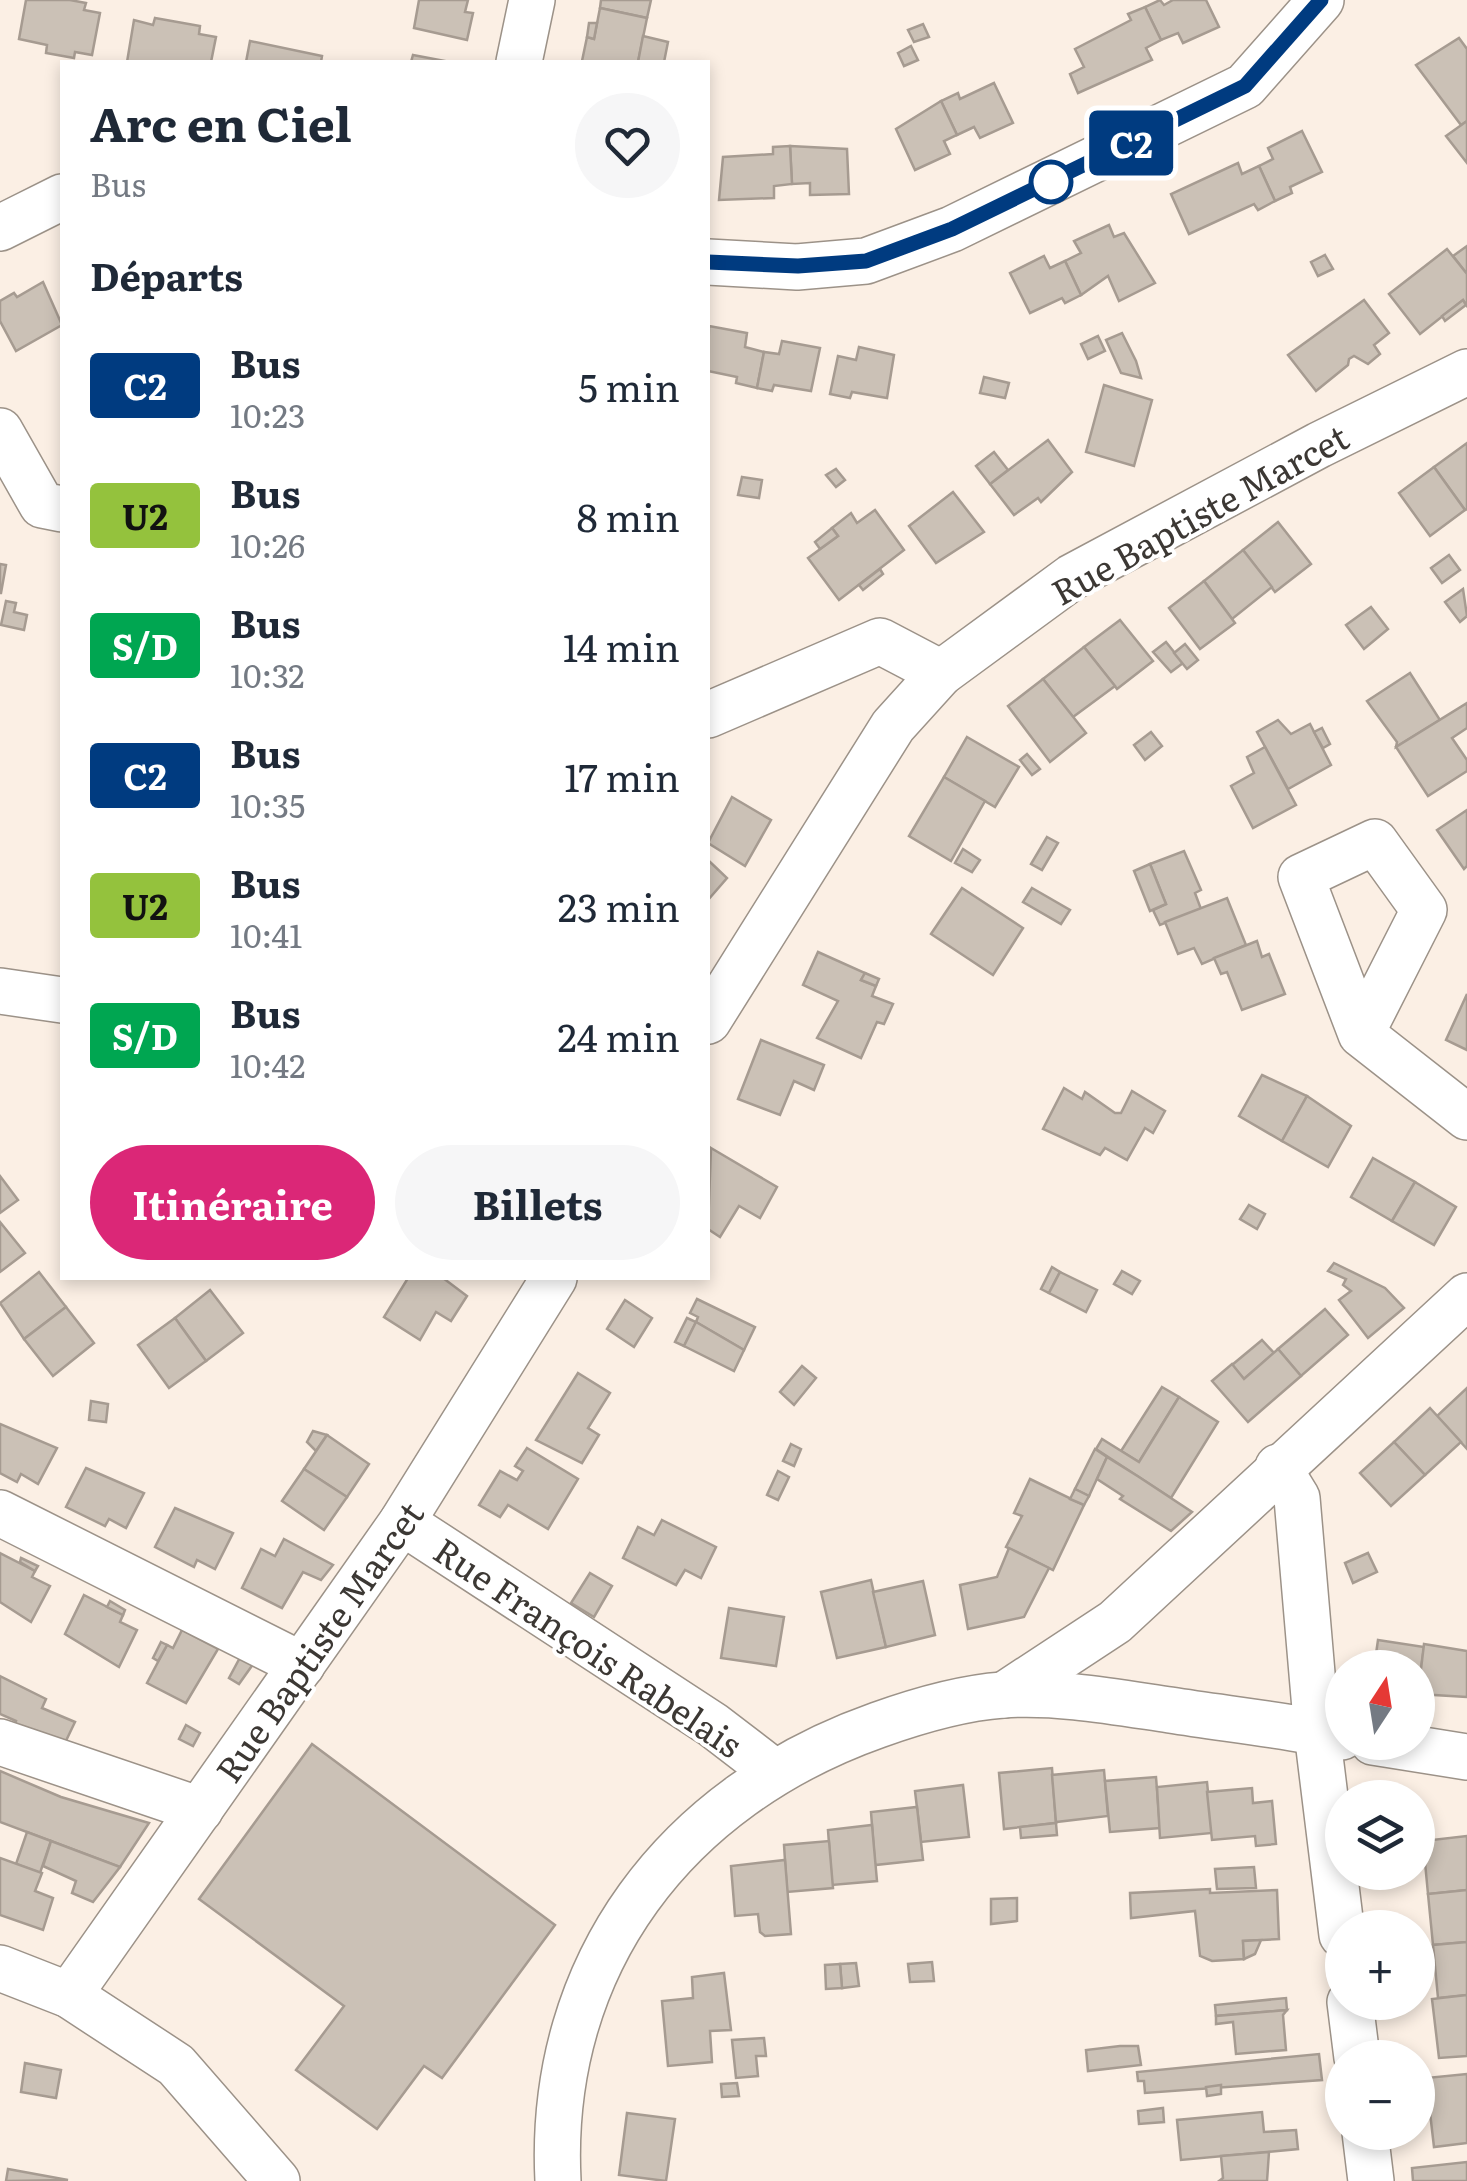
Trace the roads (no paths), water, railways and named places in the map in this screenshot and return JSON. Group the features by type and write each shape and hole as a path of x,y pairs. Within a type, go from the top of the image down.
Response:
{"street":[{"path":"519,60 532,0"},
{"path":"710,262 798,266 866,261 952,229 1245,86 1321,0"},
{"path":"0,228 60,198"},
{"name":"Rue Baptiste Marcet","path":"710,1013 722,964 893,726 942,673 1072,577 1318,445 1467,372"},
{"path":"0,431 42,505 60,510"},
{"path":"710,715 880,641 942,673"},
{"path":"0,991 60,1000"},
{"path":"1361,1034 1467,1117"},
{"name":"Rue Baptiste Marcet","path":"69,1994 402,1522 553,1280"},
{"path":"1004,1695 1115,1622 1467,1296"},
{"path":"1278,1467 1296,1498 1325,1699"},
{"path":"0,1512 302,1665"},
{"name":"Rue François Rabelais","path":"402,1522 713,1724 774,1771"},
{"path":"1115,1622 1104,1681 1115,1702"},
{"path":"558,2181 556,2135 575,2041 600,1962 640,1892 691,1833 774,1771 843,1738 920,1710 1004,1695 1115,1702 1325,1733"},
{"path":"0,1742 200,1810"},
{"path":"1435,1752 1467,1757"},
{"path":"1332,1760 1341,1910"},
{"path":"0,1968 69,1994 176,2065 277,2181"},
{"path":"1368,2150 1371,2181"}]}
